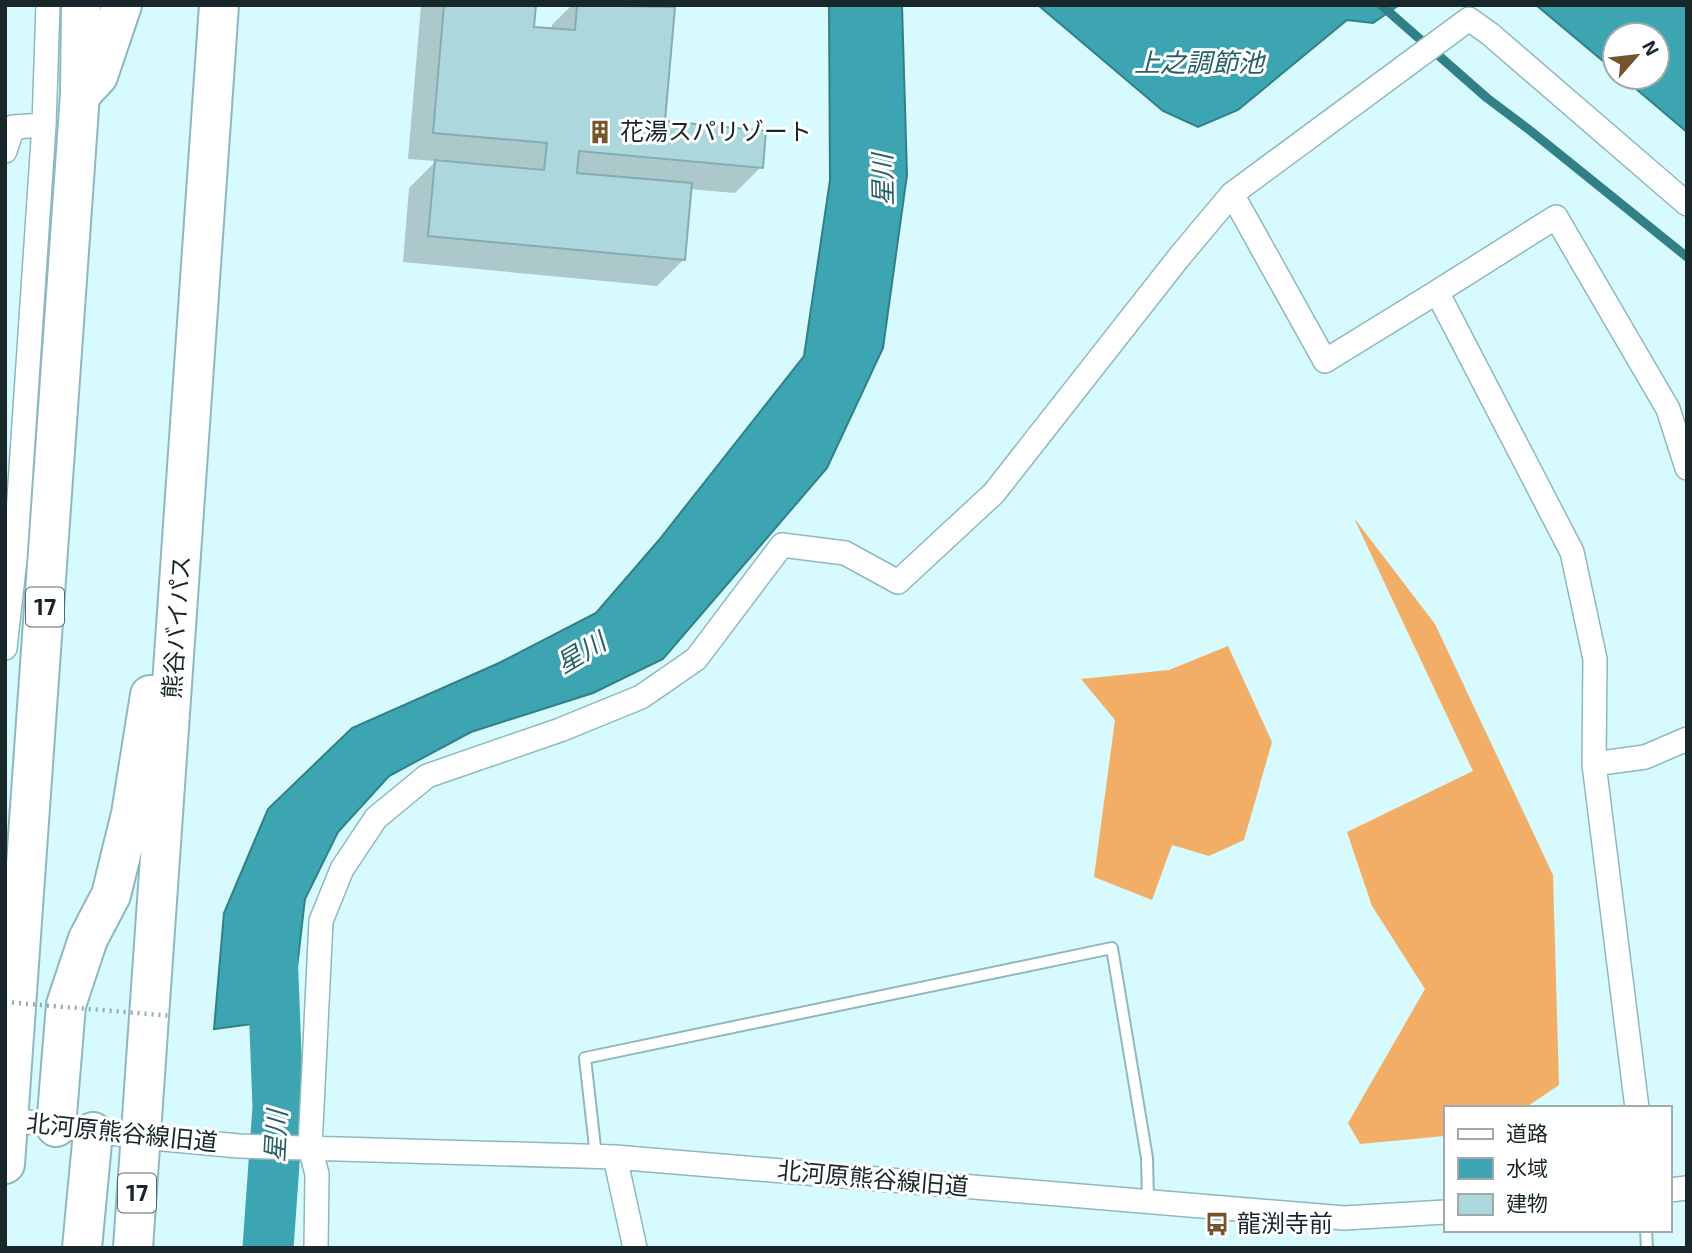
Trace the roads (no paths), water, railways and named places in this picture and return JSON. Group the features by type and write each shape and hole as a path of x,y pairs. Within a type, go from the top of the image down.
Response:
{"highway":[{"name":"17","path":"5,1164 80,94 81,5"},
{"path":"80,94 98,76 122,5"},
{"name":"熊谷バイパス","path":"133,1248 219,5"},
{"path":"82,1248 66,1005 88,939 111,895 131,814 151,693 177,632"}],"street":[{"path":"5,648 44,125 48,5"},
{"path":"316,1248 317,1174 305,1147 321,921 342,869 376,818 427,776 560,730 641,697 696,659 782,545 845,553 898,582 994,493 1232,194 1469,19 1490,34 1687,204"},
{"path":"5,151 13,127 44,125"},
{"path":"1232,194 1325,361 1556,217 1668,409 1687,468"},
{"path":"1437,292 1572,552 1595,659 1594,764 1637,1106"},
{"path":"1594,764 1645,757 1687,739"},
{"name":"北河原熊谷線旧道","path":"8,1120 142,1138 239,1146 606,1157 1344,1218 1444,1212"},
{"path":"606,1157 635,1248"}],"lane":[{"path":"606,1157 585,1058 1112,948 1147,1158 1148,1202"}],"water":[{"path":"829,5 902,5 907,175 883,348 827,468 663,659 593,693 471,732 389,776 338,832 305,899 291,1019 214,1029 224,913 268,809 352,728 499,663 596,613 659,540 804,356 830,180"},
{"name":"上之調節池","path":"1038,5 1399,5 1373,23 1347,20 1238,110 1198,127 1163,111"},
{"path":"1536,5 1687,5 1687,132 1639,91 1671,91 1671,21 1601,21 1601,59"}],"waterway":[{"path":"1381,5 1487,98 1687,257"},
{"name":"星川","path":"268,1248 278,1107 272,950"}],"place":[{"name":"花湯スパリゾート","path":"600,132"},
{"name":"龍渕寺前","path":"1217,1224"}]}
